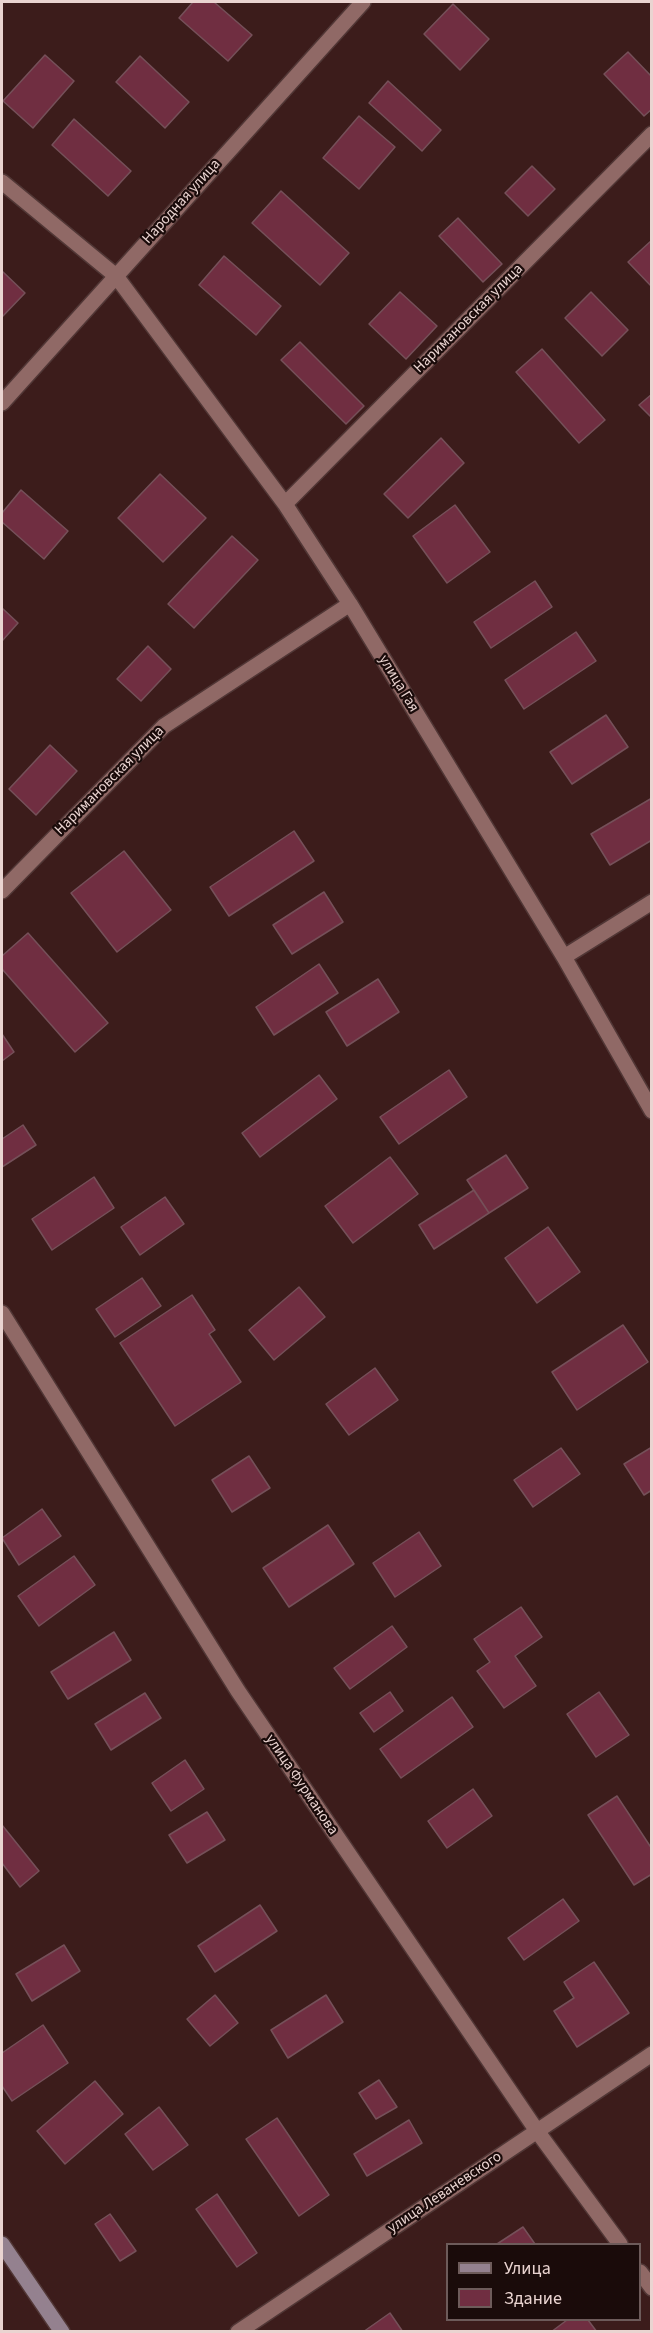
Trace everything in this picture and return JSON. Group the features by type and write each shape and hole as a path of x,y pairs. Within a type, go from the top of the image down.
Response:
{"main road":[{"path":"2,2244 62,2331"}],"street":[{"name":"Народная улица","path":"2,403 363,2"},
{"name":"Наримановская улица","path":"285,504 651,134"},
{"name":"улица Гая","path":"2,182 116,276 285,504 350,604 564,957 651,1111"},
{"name":"Наримановская улица","path":"2,891 164,726 350,604"},
{"path":"564,957 651,902"},
{"name":"улица Фурманова","path":"2,1313 238,1691 537,2131 619,2243"},
{"name":"улица Леваневского","path":"238,2331 651,2054"},
{"path":"641,2275 651,2288"}],"building":[{"path":"193,2 214,2 252,35 228,61 179,18"},
{"path":"453,4 489,39 460,70 424,34"},
{"path":"628,52 652,77 652,109 644,116 604,74"},
{"path":"45,55 74,81 33,128 3,101"},
{"path":"140,56 189,102 165,128 116,82"},
{"path":"388,81 441,130 422,151 369,103"},
{"path":"359,116 395,147 359,189 323,158"},
{"path":"74,119 131,171 108,196 52,145"},
{"path":"532,166 555,189 528,216 505,193"},
{"path":"281,191 349,253 320,285 252,223"},
{"path":"458,218 502,264 483,282 439,236"},
{"path":"652,240 652,287 628,262"},
{"path":"224,256 281,306 256,335 199,285"},
{"path":"2,271 25,293 2,317"},
{"path":"400,292 437,326 406,359 369,324"},
{"path":"591,292 628,330 602,356 565,318"},
{"path":"300,342 364,406 346,424 281,360"},
{"path":"542,349 605,420 579,443 516,372"},
{"path":"652,394 652,418 639,405"},
{"path":"441,438 464,463 408,518 384,494"},
{"path":"160,474 206,518 163,562 118,518"},
{"path":"21,490 68,531 44,559 2,522 2,513"},
{"path":"455,505 490,552 447,583 413,536"},
{"path":"232,536 258,560 194,628 168,604"},
{"path":"535,581 552,607 491,648 474,622"},
{"path":"2,608 18,623 2,641"},
{"path":"576,632 596,661 524,709 505,680"},
{"path":"148,646 171,669 141,701 117,679"},
{"path":"606,715 628,747 572,784 550,752"},
{"path":"50,745 77,771 36,815 9,789"},
{"path":"652,798 652,840 610,865 591,834"},
{"path":"294,831 314,861 229,916 210,887"},
{"path":"124,851 171,910 117,952 71,893"},
{"path":"324,892 343,922 292,954 273,925"},
{"path":"28,933 108,1023 75,1052 2,969 2,956"},
{"path":"319,964 338,993 274,1035 256,1007"},
{"path":"378,979 399,1012 347,1046 326,1012"},
{"path":"2,1034 14,1052 2,1061"},
{"path":"449,1070 467,1097 399,1144 380,1117"},
{"path":"319,1075 337,1099 260,1157 242,1133"},
{"path":"23,1125 36,1145 2,1167 2,1139"},
{"path":"506,1155 528,1188 489,1213 467,1180"},
{"path":"390,1157 418,1194 353,1243 325,1206"},
{"path":"94,1177 114,1208 52,1250 32,1219"},
{"path":"474,1190 489,1213 434,1249 419,1225"},
{"path":"165,1197 184,1224 140,1255 121,1227"},
{"path":"548,1227 580,1272 537,1303 505,1258"},
{"path":"142,1278 161,1306 115,1337 96,1309"},
{"path":"299,1287 325,1317 274,1360 249,1330"},
{"path":"192,1295 215,1330 209,1334 241,1382 175,1426 120,1343"},
{"path":"623,1325 648,1362 577,1410 552,1372"},
{"path":"375,1368 398,1400 349,1435 326,1404"},
{"path":"652,1447 652,1490 644,1495 624,1464"},
{"path":"561,1448 580,1474 533,1507 514,1480"},
{"path":"249,1456 270,1488 232,1512 212,1480"},
{"path":"42,1509 61,1536 19,1565 2,1538"},
{"path":"328,1525 354,1564 289,1607 263,1568"},
{"path":"419,1532 441,1566 395,1597 373,1563"},
{"path":"74,1556 95,1585 39,1626 18,1596"},
{"path":"521,1607 542,1637 515,1656 536,1686 504,1708 477,1671 490,1662 474,1639"},
{"path":"392,1626 407,1647 350,1689 334,1668"},
{"path":"114,1632 131,1660 68,1699 51,1672"},
{"path":"390,1692 403,1711 374,1732 360,1713"},
{"path":"599,1692 629,1735 596,1757 567,1714"},
{"path":"145,1693 161,1718 111,1750 95,1724"},
{"path":"452,1697 473,1727 401,1778 380,1749"},
{"path":"185,1760 204,1789 171,1811 152,1783"},
{"path":"473,1789 492,1816 447,1848 428,1821"},
{"path":"617,1796 652,1849 652,1874 634,1885 588,1815"},
{"path":"207,1812 225,1840 187,1863 169,1835"},
{"path":"2,1825 39,1871 20,1887 2,1863"},
{"path":"563,1899 579,1921 524,1960 508,1938"},
{"path":"260,1905 277,1931 215,1972 198,1946"},
{"path":"64,1945 80,1971 32,2001 16,1974"},
{"path":"594,1962 629,2013 577,2047 554,2011 574,1998 564,1982"},
{"path":"215,1995 238,2023 210,2046 187,2019"},
{"path":"326,1995 343,2022 288,2058 271,2030"},
{"path":"43,2025 68,2063 12,2101 2,2086 2,2053"},
{"path":"379,2080 397,2107 376,2119 359,2093"},
{"path":"95,2081 123,2114 65,2164 37,2131"},
{"path":"159,2107 188,2145 153,2170 125,2134"},
{"path":"277,2118 329,2195 299,2216 246,2139"},
{"path":"409,2120 422,2143 367,2176 354,2154"},
{"path":"217,2194 257,2253 237,2267 196,2209"},
{"path":"110,2214 136,2251 120,2261 95,2224"},
{"path":"523,2227 534,2243 499,2243"},
{"path":"390,2313 403,2332 363,2332"},
{"path":"566,2321 589,2321 597,2332 551,2332"}]}
